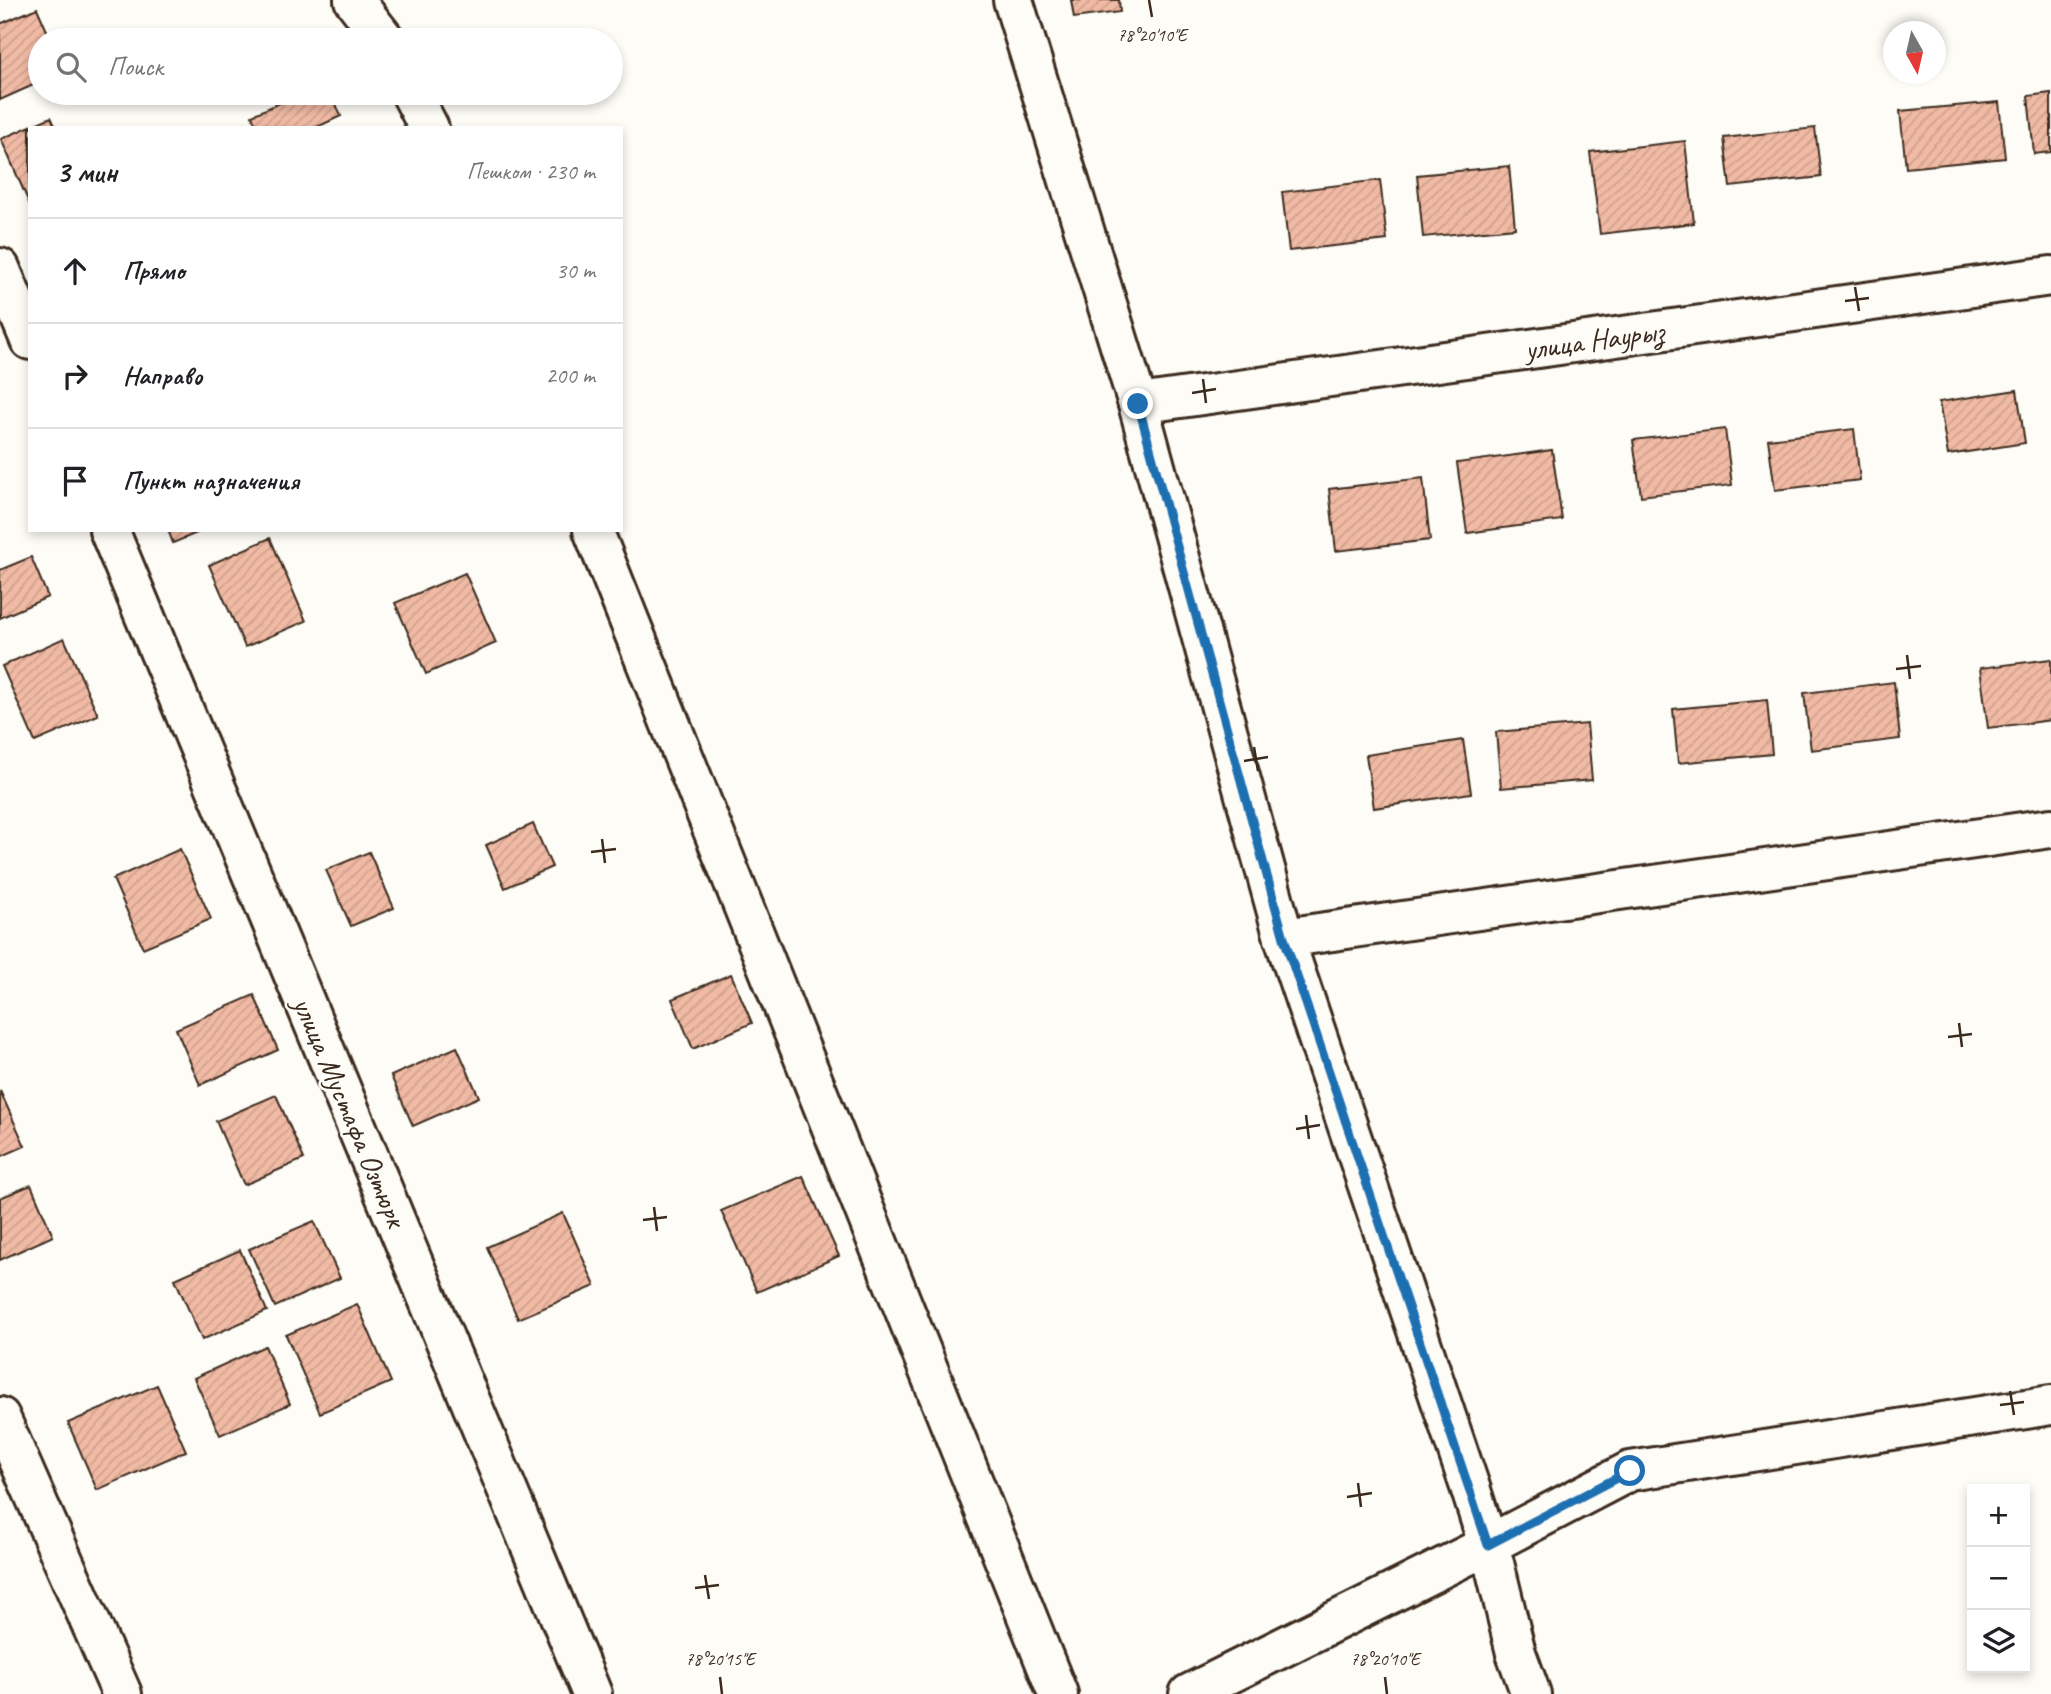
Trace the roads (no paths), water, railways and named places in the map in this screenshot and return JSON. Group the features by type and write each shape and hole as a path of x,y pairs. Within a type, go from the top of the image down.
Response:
{"street":[{"path":"354,0 376,28"},
{"path":"1013,0 1138,404 1284,938 1488,1545 1516,1653 1531,1694"},
{"path":"417,105 428,126"},
{"path":"0,268 28,335"},
{"name":"улица Наурыз","path":"1138,404 2051,276"},
{"name":"улица Мустафа Озтюрк","path":"110,532 592,1694"},
{"path":"594,532 1058,1694"},
{"path":"1284,938 2051,828"},
{"path":"1189,1694 1630,1471 2051,1405"},
{"path":"0,1417 122,1694"}]}
